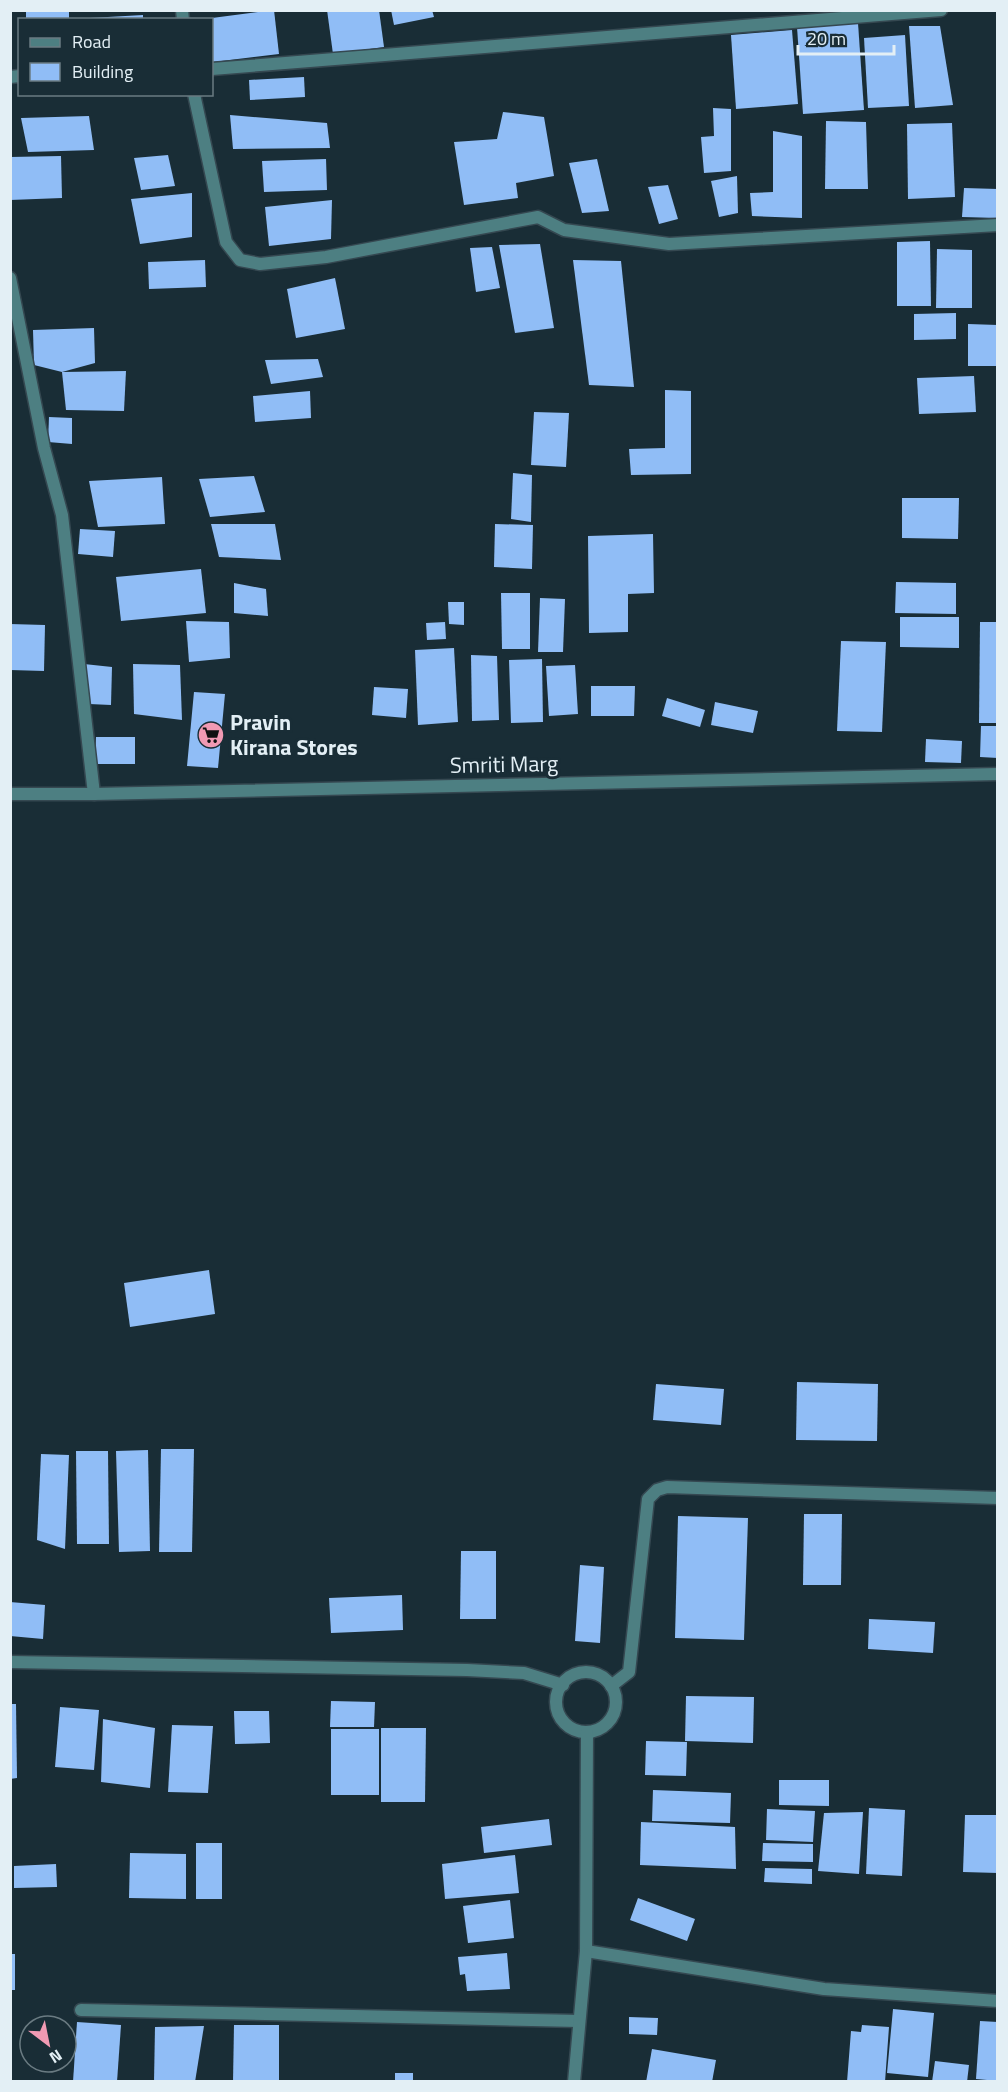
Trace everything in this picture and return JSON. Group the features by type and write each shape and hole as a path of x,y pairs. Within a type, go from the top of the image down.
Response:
{"street":[{"path":"213,69 942,10"},
{"path":"194,96 226,242 240,260 261,264 326,257 538,217 564,230 669,244 998,225"},
{"path":"10,278 44,448 62,515 94,795"},
{"name":"Smriti Marg","path":"10,794 94,795 998,774"},
{"path":"611,1686 629,1672 648,1499 657,1490 668,1487 998,1498"},
{"path":"10,1662 466,1670 524,1673 563,1685"},
{"path":"587,1672 605,1679 611,1686 615,1694 615,1712 604,1726 587,1732 577,1731 562,1720 556,1702 563,1685 569,1678 587,1672"},
{"path":"574,2082 586,1951 587,1732"},
{"path":"586,1951 824,1989 998,2001"},
{"path":"81,2010 579,2021"}],"building":[{"path":"26,10 69,10 69,18 26,18"},
{"path":"274,10 279,54 213,62 212,18"},
{"path":"327,10 379,10 384,47 333,54"},
{"path":"391,10 432,10 434,17 394,25"},
{"path":"143,15 143,18 90,18"},
{"path":"858,23 864,110 803,114 797,27"},
{"path":"909,26 940,26 953,105 915,108"},
{"path":"792,30 798,104 736,109 731,35"},
{"path":"905,35 909,106 868,108 864,38"},
{"path":"304,77 305,97 250,100 249,80"},
{"path":"713,108 731,109 731,171 704,173 701,137 714,136"},
{"path":"503,112 544,117 554,176 516,183 518,198 464,205 454,142 497,139"},
{"path":"230,115 327,123 330,148 233,149"},
{"path":"89,116 94,150 28,152 21,118"},
{"path":"826,121 866,122 868,189 825,189"},
{"path":"952,123 955,197 908,199 907,124"},
{"path":"773,131 802,136 802,218 752,216 750,193 773,192"},
{"path":"168,155 175,186 141,190 134,158"},
{"path":"61,156 62,198 10,200 10,157"},
{"path":"326,159 327,190 264,192 262,161"},
{"path":"597,159 609,211 582,213 569,163"},
{"path":"737,176 738,213 719,217 711,181"},
{"path":"668,185 678,219 659,224 648,187"},
{"path":"964,188 998,189 998,218 962,217"},
{"path":"192,193 192,237 140,244 131,199"},
{"path":"332,200 331,239 269,246 265,207"},
{"path":"930,241 931,306 897,306 897,242"},
{"path":"540,244 554,328 515,333 499,245"},
{"path":"492,247 500,288 476,292 470,248"},
{"path":"937,249 972,250 972,308 936,308"},
{"path":"205,260 206,287 149,289 148,262"},
{"path":"573,260 621,261 634,387 589,385"},
{"path":"335,278 345,329 296,338 287,289"},
{"path":"956,313 956,339 914,340 914,314"},
{"path":"968,324 998,325 998,366 968,366"},
{"path":"94,328 95,363 62,372 34,365 33,330"},
{"path":"318,359 323,377 271,384 265,360"},
{"path":"126,371 124,411 66,410 62,372"},
{"path":"974,376 976,412 919,414 917,378"},
{"path":"665,390 691,391 691,474 631,475 629,449 665,448"},
{"path":"310,391 311,418 255,422 253,396"},
{"path":"534,412 569,413 566,467 531,465"},
{"path":"49,417 72,418 72,444 48,442"},
{"path":"513,473 532,475 531,522 511,519"},
{"path":"254,476 265,512 210,517 199,479"},
{"path":"162,477 165,524 98,527 89,481"},
{"path":"902,498 959,498 958,539 902,538"},
{"path":"211,524 275,524 281,560 219,557"},
{"path":"495,524 533,525 532,569 494,567"},
{"path":"80,529 115,531 113,557 78,554"},
{"path":"653,534 654,593 628,594 628,632 589,633 588,536"},
{"path":"201,569 206,613 121,621 116,577"},
{"path":"896,582 956,583 956,614 895,613"},
{"path":"234,583 266,589 268,616 234,613"},
{"path":"501,593 530,593 530,649 502,649"},
{"path":"540,598 565,599 563,652 538,652"},
{"path":"448,602 464,602 464,625 449,624"},
{"path":"900,617 959,617 959,648 900,647"},
{"path":"186,621 229,622 230,658 189,662"},
{"path":"445,622 446,639 427,640 426,623"},
{"path":"980,622 998,622 998,723 979,723"},
{"path":"10,624 45,625 44,671 10,670"},
{"path":"841,641 886,642 882,732 837,731"},
{"path":"454,648 458,722 418,725 415,650"},
{"path":"471,655 497,656 499,720 472,721"},
{"path":"542,659 543,722 511,723 509,660"},
{"path":"84,664 112,667 111,705 89,704"},
{"path":"133,664 180,665 182,720 134,714"},
{"path":"575,665 578,714 549,716 546,666"},
{"path":"591,686 635,686 634,716 591,716"},
{"path":"374,687 408,689 406,718 372,715"},
{"path":"194,692 225,694 218,768 187,766"},
{"path":"667,698 705,710 700,727 662,716"},
{"path":"715,702 758,711 753,733 711,725"},
{"path":"981,726 998,726 998,758 980,757"},
{"path":"96,737 135,737 135,764 95,764"},
{"path":"926,739 962,741 961,763 925,762"},
{"path":"209,1270 215,1314 130,1327 124,1283"},
{"path":"797,1382 878,1384 877,1441 796,1440"},
{"path":"656,1384 724,1389 721,1425 653,1420"},
{"path":"161,1449 194,1449 192,1552 159,1552"},
{"path":"148,1450 150,1551 119,1552 116,1451"},
{"path":"76,1451 108,1451 109,1544 77,1544"},
{"path":"41,1454 69,1455 65,1549 37,1540"},
{"path":"804,1514 842,1514 841,1585 803,1585"},
{"path":"678,1516 748,1518 744,1640 675,1638"},
{"path":"461,1551 496,1551 496,1619 460,1619"},
{"path":"580,1565 604,1567 600,1643 575,1641"},
{"path":"402,1595 403,1630 331,1633 329,1598"},
{"path":"10,1602 45,1605 43,1639 10,1636"},
{"path":"869,1619 935,1622 933,1653 868,1649"},
{"path":"686,1696 754,1697 753,1743 685,1741"},
{"path":"331,1701 375,1702 374,1727 330,1727"},
{"path":"10,1704 16,1704 17,1778 10,1779"},
{"path":"60,1707 99,1710 94,1770 55,1767"},
{"path":"234,1711 269,1711 270,1743 235,1744"},
{"path":"103,1719 155,1728 150,1788 101,1782"},
{"path":"172,1725 213,1726 208,1793 168,1792"},
{"path":"381,1728 426,1728 425,1802 381,1802"},
{"path":"331,1729 379,1729 379,1795 331,1795"},
{"path":"646,1741 687,1742 686,1776 645,1775"},
{"path":"779,1780 829,1780 829,1806 779,1805"},
{"path":"653,1790 731,1793 730,1823 652,1821"},
{"path":"869,1808 905,1810 902,1876 866,1874"},
{"path":"767,1809 815,1811 813,1842 766,1840"},
{"path":"863,1812 859,1874 818,1871 824,1813"},
{"path":"965,1815 998,1815 998,1873 963,1872"},
{"path":"549,1819 552,1845 484,1853 481,1827"},
{"path":"641,1822 735,1827 736,1869 640,1865"},
{"path":"196,1843 222,1843 222,1899 196,1899"},
{"path":"763,1843 813,1844 813,1862 762,1861"},
{"path":"130,1853 186,1854 186,1899 129,1898"},
{"path":"515,1855 519,1893 445,1899 442,1864"},
{"path":"56,1864 57,1887 14,1888 14,1866"},
{"path":"765,1868 812,1869 812,1884 764,1882"},
{"path":"638,1898 695,1919 687,1941 630,1920"},
{"path":"510,1900 514,1938 468,1943 463,1906"},
{"path":"507,1953 510,1989 467,1991 465,1974 460,1975 458,1957"},
{"path":"10,1954 15,1954 15,1990 10,1990"},
{"path":"893,2009 934,2013 928,2077 887,2073"},
{"path":"629,2017 658,2018 657,2035 629,2034"},
{"path":"980,2021 998,2022 998,2081 976,2079"},
{"path":"78,2022 121,2025 117,2082 73,2082 74,2074 78,2074"},
{"path":"234,2025 279,2025 279,2082 233,2082"},
{"path":"862,2025 889,2027 885,2082 847,2082 851,2031 861,2032"},
{"path":"204,2026 195,2082 154,2082 155,2027"},
{"path":"652,2049 716,2060 712,2082 646,2082"},
{"path":"935,2061 969,2065 967,2082 932,2082"},
{"path":"395,2073 413,2073 413,2082 395,2082"}],"place":[{"name":"Pravin Kirana Stores","path":"211,735"}]}
